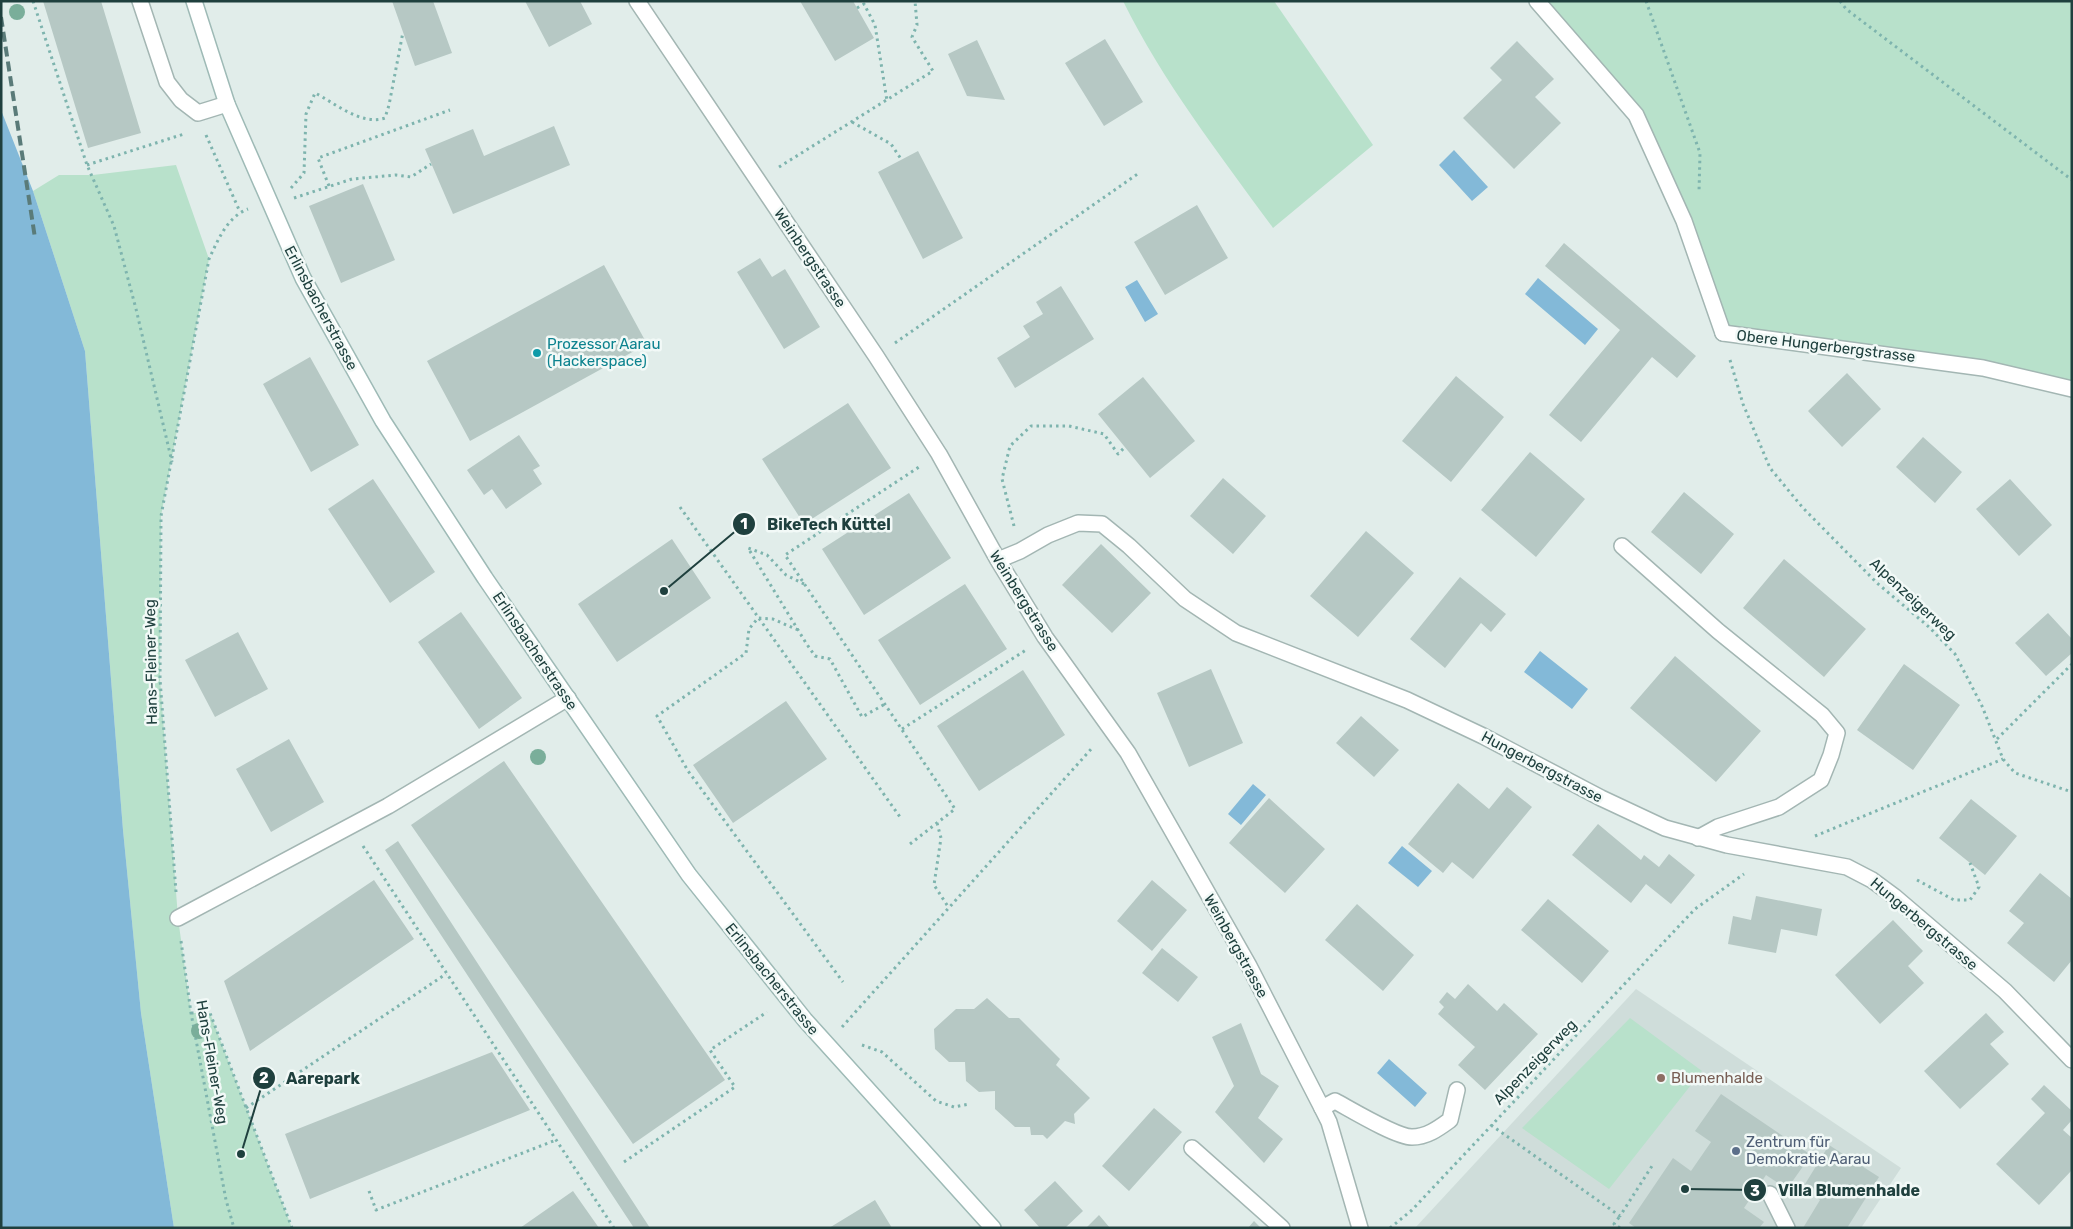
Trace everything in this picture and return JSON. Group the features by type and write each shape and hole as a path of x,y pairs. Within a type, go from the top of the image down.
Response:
{"street":[{"path":"140,1 167,82 181,100 200,120 227,104"},
{"name":"Erlinsbacherstrasse","path":"194,1 227,104 303,278 383,422 485,578 689,875 787,999 826,1045 993,1228"},
{"name":"Weinbergstrasse","path":"637,1 876,356 939,454 998,560 1045,638 1128,753 1249,966 1329,1122 1360,1228"},
{"name":"Obere Hungerbergstrasse","path":"1536,1 1636,115 1684,221 1722,333 1983,368 2072,389"},
{"name":"Hungerbergstrasse","path":"998,560 1020,551 1048,535 1078,523 1102,524 1185,599 1236,633 1407,700 1483,736 1601,798 1665,828 1698,838 1847,867 1872,880 2004,991 2072,1060"},
{"path":"1622,546 1718,631 1822,715 1837,734 1821,780 1779,807 1718,827 1698,838"},
{"path":"178,918 350,827 568,698"},
{"path":"1322,1108 1335,1101 1371,1122 1411,1137 1433,1132 1450,1120 1457,1090"},
{"path":"1192,1148 1282,1228"},
{"path":"1770,1194 1787,1228"}],"path":[{"path":"33,1 87,165 114,226 136,309 172,464"},
{"path":"757,181 933,71 912,37 917,25 915,1"},
{"path":"1646,1 1700,153 1699,204 1684,221"},
{"path":"1840,1 1846,9 2072,180"},
{"path":"856,8 864,4 875,25 887,100"},
{"path":"269,200 289,190 304,172 306,114 315,93 353,114 374,122 385,118 390,105 403,32"},
{"path":"329,186 318,158 450,110"},
{"path":"87,165 200,120"},
{"name":"Hans-Fleiner-Weg","path":"200,120 240,212 224,229 209,259 161,516 160,679 178,918 191,1013 226,1200 234,1228"},
{"path":"851,122 891,144 901,160"},
{"path":"269,200 293,198 361,178 396,175 411,177 432,164"},
{"path":"876,356 1139,173"},
{"name":"Alpenzeigerweg","path":"1722,333 1743,404 1770,468 1803,508 1850,556 1955,654 1982,706 1997,739 2003,759"},
{"path":"1020,551 1002,479 1010,446 1031,426 1069,426 1104,434 1118,454 1125,447"},
{"path":"910,844 955,809 785,555 939,454"},
{"path":"680,508 900,817"},
{"path":"805,585 786,576 767,555 748,548 815,656 830,659 862,717 885,704"},
{"path":"758,618 773,619 798,630"},
{"path":"758,618 749,629 746,653 657,716 688,771 844,982"},
{"path":"902,729 1045,638"},
{"path":"1997,739 2072,664"},
{"path":"826,1045 1110,728"},
{"path":"1814,836 2003,759 2015,773 2072,792"},
{"path":"937,823 941,838 934,885 949,908"},
{"path":"350,827 614,1228"},
{"path":"1911,877 1954,900 1970,900 1979,887 1970,863"},
{"name":"Alpenzeigerweg","path":"1390,1228 1412,1210 1695,909"},
{"path":"246,1108 446,974"},
{"path":"624,1162 735,1087 710,1050 787,999"},
{"path":"191,1013 210,1013 292,1228"},
{"path":"859,1043 882,1052 936,1101 954,1107 969,1104"},
{"path":"1491,1124 1620,1216"},
{"path":"369,1191 376,1210 556,1140"},
{"path":"1620,1228 1614,1224 1652,1166"}],"shaded area":[{"name":"Blumenhalde","path":"1636,989 1901,1168 1861,1228 1415,1228"}],"green space":[{"path":"1123,1 1274,1 1373,145 1273,228 1174,89"},
{"path":"1537,1 2072,1 2072,389 1723,333 1636,115"},
{"path":"176,165 209,259 161,516 160,679 178,918 191,1013 210,1013 292,1228 174,1228 141,1013 123,830 85,351 33,191 59,175 93,175"},
{"path":"1630,1018 1702,1071 1609,1189 1522,1128"}],"water":[{"path":"1,110 33,191 85,351 123,830 141,1013 174,1228 1,1228"},
{"path":"1454,150 1488,187 1472,201 1439,165"},
{"path":"1538,278 1598,329 1585,345 1525,294"},
{"path":"1137,280 1158,314 1145,322 1125,287"},
{"path":"1540,651 1588,689 1572,709 1524,672"},
{"path":"1253,784 1266,795 1241,825 1228,814"},
{"path":"1402,846 1432,871 1418,887 1388,863"},
{"path":"1389,1059 1427,1093 1415,1107 1377,1073"}],"building":[{"path":"43,1 101,1 141,133 88,148"},
{"path":"392,1 433,1 452,53 415,66"},
{"path":"525,1 580,1 592,24 549,47"},
{"path":"800,1 853,1 874,38 835,61"},
{"path":"1105,39 1143,102 1104,126 1065,63"},
{"path":"977,40 1005,100 967,96 948,54"},
{"path":"1517,41 1554,79 1535,97 1561,123 1514,169 1463,118 1502,80 1490,68"},
{"path":"554,126 570,165 453,214 425,149 473,129 484,156"},
{"path":"918,151 963,238 923,259 878,172"},
{"path":"363,184 395,260 341,283 309,206"},
{"path":"1197,205 1228,258 1165,295 1134,242"},
{"path":"1564,243 1696,356 1677,378 1652,357 1581,442 1549,415 1620,330 1545,266"},
{"path":"760,258 772,277 785,269 820,327 784,349 737,272"},
{"name":"Prozessor Aarau (Hackerspace)","path":"604,265 647,344 470,441 427,361"},
{"path":"1061,286 1094,339 1015,388 997,358 1030,337 1023,326 1043,314 1036,302"},
{"path":"310,357 359,445 311,472 263,384"},
{"path":"1847,373 1881,409 1842,447 1808,411"},
{"path":"1456,376 1504,417 1451,482 1402,441"},
{"path":"1143,377 1195,441 1150,478 1098,414"},
{"path":"848,403 891,468 804,524 762,459"},
{"path":"519,435 540,466 533,470 542,484 506,509 492,489 484,495 467,470"},
{"path":"1923,437 1962,472 1935,503 1896,467"},
{"path":"1530,452 1585,499 1536,557 1481,510"},
{"path":"1223,478 1266,516 1233,554 1190,516"},
{"path":"373,479 435,572 390,603 328,509"},
{"path":"2010,479 2052,525 2019,556 1976,509"},
{"path":"1684,492 1734,534 1701,574 1651,532"},
{"path":"909,493 951,558 864,615 822,549"},
{"path":"1366,531 1414,573 1358,637 1310,596"},
{"path":"672,539 711,598 617,662 578,604"},
{"path":"1101,544 1151,593 1112,633 1062,585"},
{"path":"1784,559 1866,629 1824,677 1743,608"},
{"path":"1460,577 1506,614 1491,632 1481,623 1445,668 1410,639"},
{"path":"965,584 1007,649 920,705 878,640"},
{"path":"461,612 522,698 479,729 418,642"},
{"path":"2048,613 2072,639 2072,653 2046,676 2015,643"},
{"path":"238,632 268,689 215,717 185,660"},
{"path":"1675,656 1761,731 1716,782 1630,708"},
{"path":"1904,664 1960,705 1913,770 1857,730"},
{"path":"1211,669 1243,743 1189,767 1157,693"},
{"path":"1023,670 1065,735 979,791 937,726"},
{"path":"786,701 827,759 733,823 693,765"},
{"path":"1361,716 1399,750 1374,777 1336,743"},
{"path":"289,739 324,802 271,832 236,769"},
{"path":"504,761 725,1080 633,1144 411,825"},
{"path":"1458,783 1489,809 1507,787 1532,807 1473,879 1452,862 1443,873 1408,844"},
{"path":"1269,798 1325,849 1285,893 1229,843"},
{"path":"1971,799 2017,836 1985,875 1939,838"},
{"path":"1598,824 1641,860 1644,855 1659,867 1669,854 1695,875 1671,904 1646,884 1631,903 1572,855"},
{"path":"398,841 650,1228 634,1228 385,850"},
{"path":"2040,873 2072,899 2072,960 2054,982 2007,943 2024,923 2009,911"},
{"path":"374,880 414,939 250,1051 224,981"},
{"path":"1152,880 1187,910 1152,951 1117,921"},
{"path":"1756,896 1822,909 1817,936 1781,929 1776,953 1728,944 1733,916 1751,920"},
{"path":"1548,899 1609,951 1582,983 1521,930"},
{"path":"1357,904 1414,955 1383,991 1325,940"},
{"path":"1893,920 1923,951 1908,966 1924,983 1880,1024 1835,975"},
{"path":"1162,948 1198,977 1178,1002 1142,973"},
{"path":"1468,984 1497,1011 1504,1003 1538,1034 1485,1090 1458,1065 1475,1047 1438,1014 1444,1007 1439,1002 1447,992 1455,999"},
{"path":"987,998 1009,1018 1019,1018 1060,1059 1056,1065 1090,1098 1074,1114 1075,1124 1065,1121 1047,1139 1043,1135 1031,1135 1030,1127 1015,1127 995,1109 995,1091 979,1092 966,1081 965,1062 949,1062 935,1049 934,1029 956,1009 974,1009"},
{"path":"1986,1013 2004,1032 1990,1044 2009,1064 1960,1109 1924,1071"},
{"path":"1241,1023 1261,1074 1279,1086 1258,1118 1283,1139 1264,1163 1215,1112 1234,1086 1212,1037"},
{"path":"492,1052 530,1110 310,1199 285,1134"},
{"path":"2044,1085 2072,1111 2072,1120 2063,1130 2072,1138 2072,1170 2039,1205 1996,1164 2045,1113 2031,1099"},
{"path":"1721,1094 1811,1155 1787,1189 1766,1175 1744,1208 1764,1222 1759,1228 1636,1228 1629,1223 1673,1158 1691,1171 1711,1142 1695,1131"},
{"path":"1154,1108 1182,1132 1129,1191 1102,1166"},
{"path":"1829,1145 1879,1177 1847,1228 1803,1228 1820,1200 1802,1189"},
{"path":"1055,1181 1083,1211 1065,1228 1040,1228 1024,1210"},
{"path":"573,1191 599,1228 520,1228"},
{"path":"875,1200 892,1228 829,1228"},
{"path":"1099,1215 1110,1228 1086,1228"},
{"path":"1254,1221 1261,1228 1248,1228"}],"railway":[{"path":"1,17 35,238"}],"place":[{"name":"Prozessor Aarau (Hackerspace)","path":"537,353"},
{"name":"BikeTech Küttel","path":"664,591"},
{"name":"Blumenhalde","path":"1661,1078"},
{"name":"Zentrum für Demokratie Aarau","path":"1736,1151"},
{"name":"Aarepark","path":"241,1154"},
{"name":"Villa Blumenhalde","path":"1685,1189"}]}
